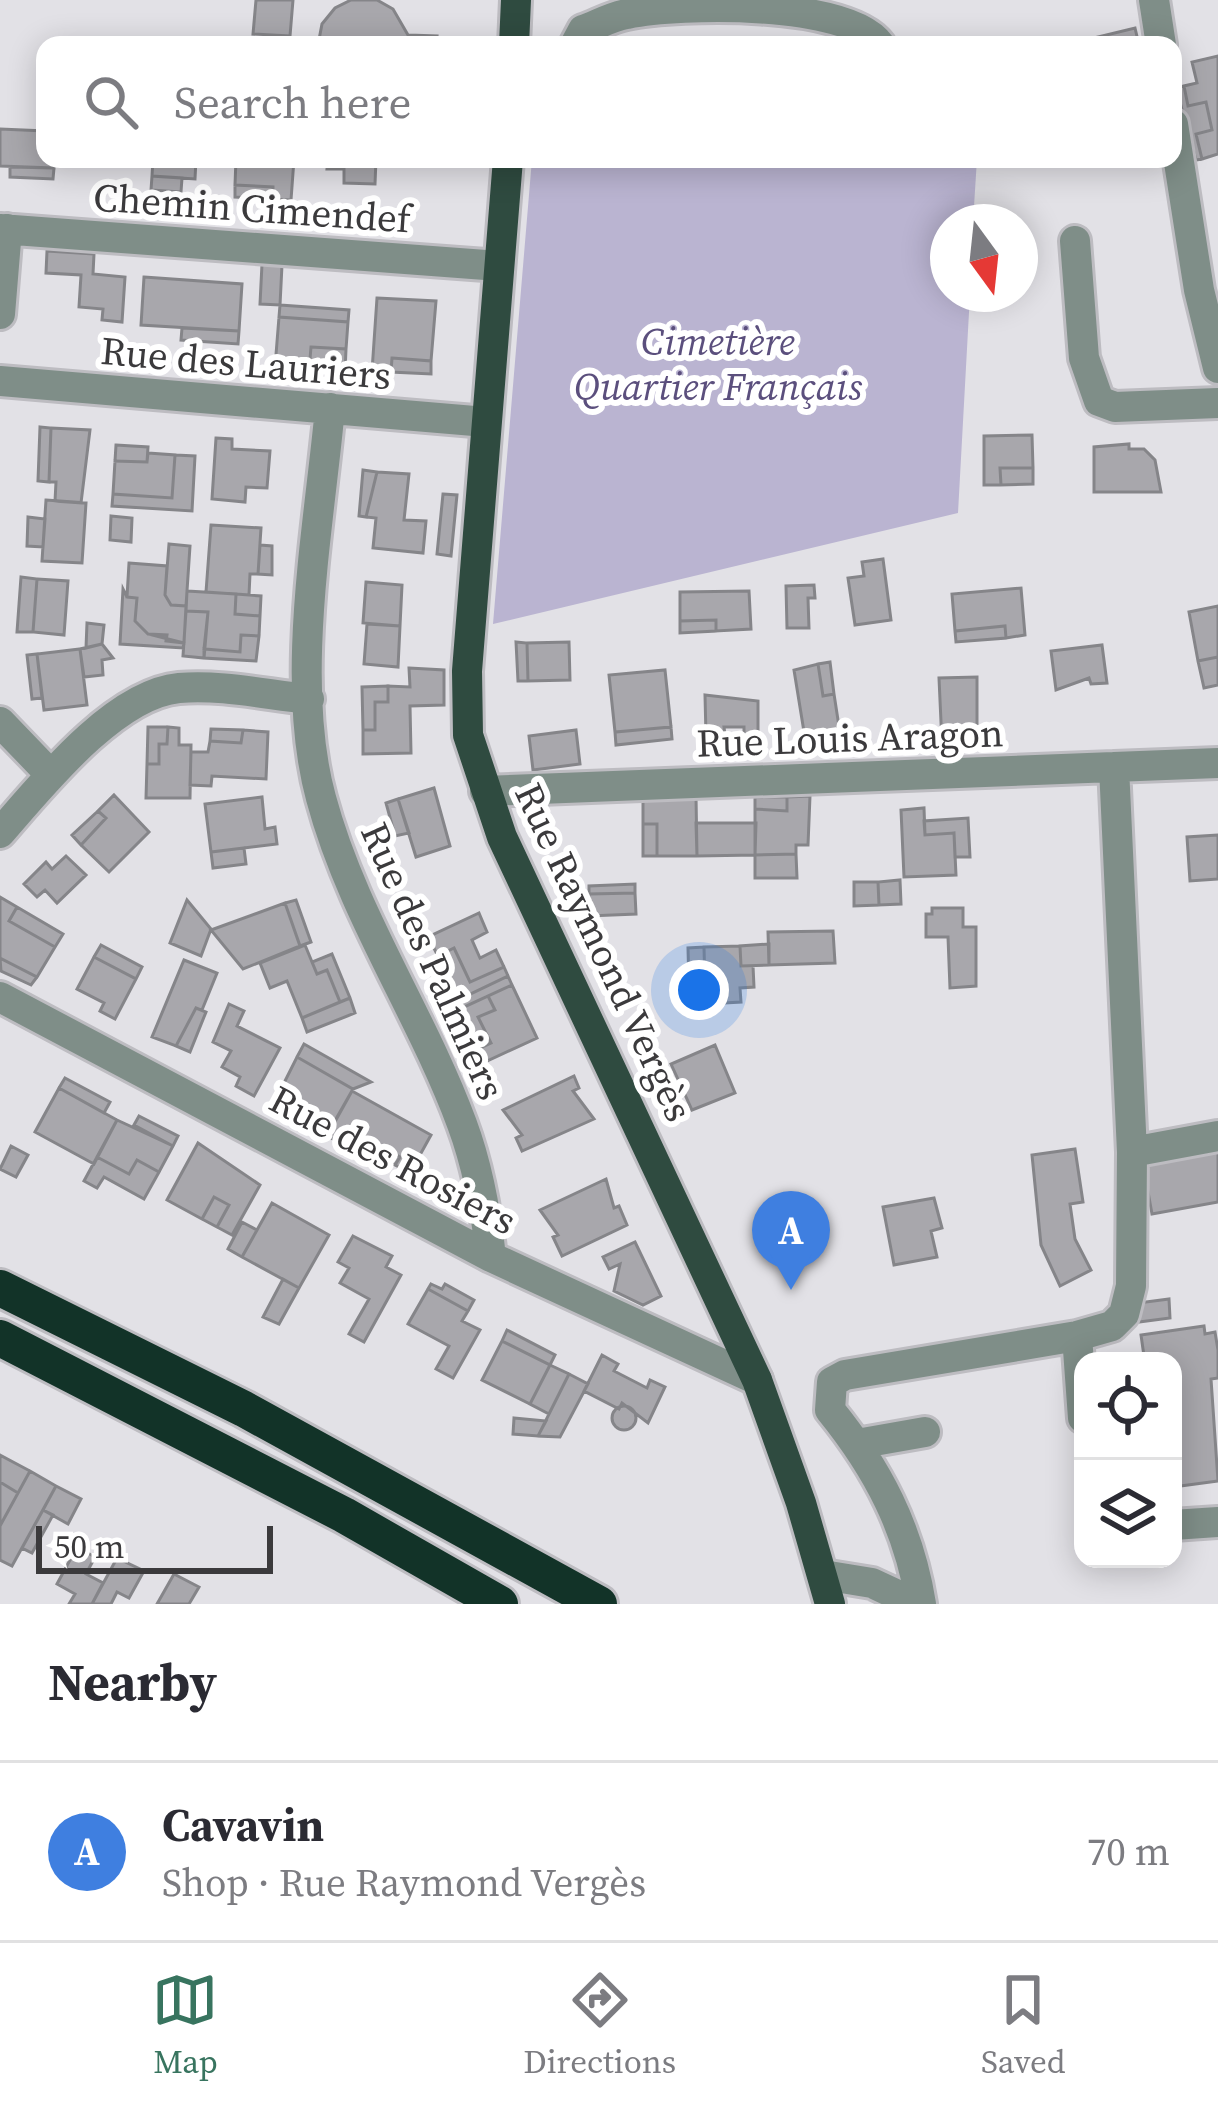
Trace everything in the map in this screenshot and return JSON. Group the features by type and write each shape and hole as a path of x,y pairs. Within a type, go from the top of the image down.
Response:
{"highway":[{"path":"0,1288 244,1409 599,1604"},
{"path":"0,1338 344,1515 500,1604"}],"main road":[{"path":"514,36 516,0"},
{"name":"Rue Raymond Vergès","path":"507,168 467,671 468,735 485,791 757,1380 826,1589"}],"street":[{"path":"1154,0 1160,36"},
{"path":"580,36 583,30 627,14 799,8 862,26 871,36"},
{"path":"1182,166 1208,288 1218,368"},
{"path":"0,314 4,229"},
{"name":"Chemin Cimendef","path":"4,229 499,266"},
{"path":"1075,241 1084,358 1100,401 1115,407 1218,404"},
{"name":"Rue des Lauriers","path":"0,381 486,422"},
{"name":"Rue des Palmiers","path":"330,408 310,634 309,699 320,795 368,925 461,1119 485,1208 491,1257"},
{"path":"0,832 51,775 122,712 167,689 309,699"},
{"path":"0,722 51,775"},
{"name":"Rue Louis Aragon","path":"485,791 1218,763"},
{"path":"919,1604 912,1552 892,1501 830,1410 827,1396 832,1382 845,1375 1077,1336 1112,1326 1124,1314 1131,1286 1132,1151 1114,767"},
{"name":"Rue des Rosiers","path":"0,997 491,1257 757,1380"},
{"path":"1132,1151 1218,1136"},
{"path":"1077,1336 1078,1352"},
{"path":"857,1444 925,1432"},
{"path":"1182,1524 1218,1522"},
{"path":"826,1589 872,1583 919,1604"}],"green space":[{"name":"Cimetière Quartier Français","path":"531,168 976,168 974,204 930,204 930,312 969,312 958,513 493,624"}],"building":[{"path":"256,0 293,0 290,36 253,34"},
{"path":"351,0 377,0 393,9 408,35 437,36 320,36 322,24 335,8"},
{"path":"1135,28 1137,36 1102,36"},
{"path":"1218,56 1218,154 1202,159 1196,134 1212,130 1206,102 1188,106 1184,86 1197,83 1192,62"},
{"path":"1182,86 1188,106 1206,102 1212,130 1196,134 1202,159 1196,160 1182,110"},
{"path":"0,129 36,131 36,167 0,166"},
{"path":"10,167 54,168 53,179 10,177"},
{"path":"152,168 196,168 195,179 152,176"},
{"path":"236,168 293,168 291,200 273,199 273,187 235,185"},
{"path":"376,168 375,184 344,183 344,169 327,169"},
{"path":"152,176 182,178 181,192 151,190"},
{"path":"235,185 273,187 273,199 235,197"},
{"path":"47,251 94,254 93,274 125,277 122,322 102,320 103,309 79,307 81,275 46,273"},
{"path":"262,264 282,265 280,305 260,304"},
{"path":"144,277 242,284 239,331 141,325"},
{"path":"377,298 436,301 431,361 392,358 391,372 372,371"},
{"path":"280,305 349,310 348,322 279,317"},
{"path":"279,317 348,322 346,349 311,347 310,359 293,358 293,368 275,367"},
{"path":"182,328 239,331 238,344 181,340"},
{"path":"311,347 346,349 345,372 293,368 293,358 310,359"},
{"path":"392,358 431,361 431,374 391,372"},
{"path":"40,427 51,428 49,482 38,481"},
{"path":"51,428 90,430 81,503 55,501 56,482 49,482"},
{"path":"1032,435 1033,468 1000,468 1001,485 984,485 984,436"},
{"path":"216,438 232,439 232,449 270,451 267,488 246,487 245,502 212,499"},
{"path":"1129,444 1129,449 1144,449 1155,460 1161,492 1094,492 1094,447"},
{"path":"116,445 148,447 147,462 115,461"},
{"path":"148,453 175,455 172,498 113,494 115,461 147,462"},
{"path":"175,455 195,456 192,511 112,506 113,494 172,498"},
{"path":"1000,468 1033,468 1033,484 1001,485"},
{"path":"363,470 377,472 366,517 359,516"},
{"path":"377,472 409,474 404,520 426,521 423,553 373,548 376,518 366,517"},
{"path":"443,494 457,495 451,556 437,554"},
{"path":"46,500 86,503 82,563 42,561"},
{"path":"111,516 132,518 131,542 110,540"},
{"path":"28,517 45,519 43,547 27,546"},
{"path":"211,525 261,528 258,574 250,574 249,595 206,592"},
{"path":"169,544 190,546 186,606 171,605 165,595"},
{"path":"260,545 272,546 272,575 258,574"},
{"path":"883,559 891,620 855,625 848,578 864,576 862,562"},
{"path":"129,563 167,566 165,595 171,605 186,606 184,643 148,634 135,621 137,598 127,597"},
{"path":"21,577 37,579 33,632 17,632"},
{"path":"37,579 68,581 64,635 33,632"},
{"path":"366,582 402,585 400,626 363,623"},
{"path":"814,585 815,598 808,598 809,628 787,628 786,586"},
{"path":"1021,588 1025,635 1006,638 1005,626 955,631 952,594"},
{"path":"123,589 127,597 137,598 135,621 148,634 167,635 166,641 184,643 183,648 120,644"},
{"path":"187,591 236,594 235,614 260,616 259,636 241,635 240,652 204,649 208,612 186,611"},
{"path":"749,591 751,629 716,631 716,620 680,621 680,592"},
{"path":"236,594 261,596 260,616 235,614"},
{"path":"1218,606 1218,657 1198,661 1189,612"},
{"path":"186,611 208,612 204,658 183,656"},
{"path":"716,620 716,631 680,633 680,621"},
{"path":"87,623 104,625 102,644 86,648"},
{"path":"367,624 400,626 398,667 364,664"},
{"path":"1005,626 1006,638 956,642 955,631"},
{"path":"241,635 259,636 256,661 204,658 204,649 240,652"},
{"path":"516,642 527,643 528,681 518,681"},
{"path":"569,642 570,680 528,681 527,643"},
{"path":"102,644 113,658 102,660 103,675 84,677 80,649"},
{"path":"1102,645 1107,683 1091,684 1089,678 1056,690 1051,651"},
{"path":"80,649 87,705 44,710 37,654"},
{"path":"37,654 42,698 32,699 27,655"},
{"path":"1218,657 1218,685 1204,688 1198,661"},
{"path":"830,662 834,694 823,696 818,664"},
{"path":"818,664 823,696 834,694 840,733 805,738 794,670"},
{"path":"409,668 444,670 444,705 410,706 411,753 363,754 363,730 375,730 375,702 388,702 388,686 410,687"},
{"path":"665,670 671,727 615,732 609,675"},
{"path":"977,677 977,743 942,744 939,678"},
{"path":"388,686 388,702 375,702 375,730 363,730 362,687"},
{"path":"705,695 758,701 758,735 744,735 744,727 724,727 725,735 706,736"},
{"path":"148,727 168,727 167,744 159,744 159,764 147,764"},
{"path":"168,727 179,728 179,745 191,745 190,798 146,798 147,764 159,764 159,744 167,744"},
{"path":"671,727 672,739 616,745 615,732"},
{"path":"211,729 243,730 241,743 210,741"},
{"path":"243,730 268,732 266,779 212,776 211,786 190,785 191,752 208,752 210,741 241,743"},
{"path":"576,730 580,764 533,770 529,736"},
{"path":"434,788 450,846 416,857 398,799"},
{"path":"114,795 149,832 109,872 81,845 106,818 98,811"},
{"path":"696,796 697,856 657,856 657,824 643,824 643,797"},
{"path":"810,796 808,845 796,845 796,854 755,855 755,809 787,811 787,797"},
{"path":"262,797 265,829 275,827 277,844 211,852 205,804"},
{"path":"755,797 787,797 787,811 755,809"},
{"path":"398,799 409,833 395,836 386,803"},
{"path":"924,808 925,835 954,833 956,875 904,877 901,810"},
{"path":"98,811 106,818 81,845 72,835"},
{"path":"968,818 970,857 955,857 954,833 925,835 924,821"},
{"path":"696,823 756,823 755,855 697,856"},
{"path":"643,824 657,824 657,856 643,856"},
{"path":"1218,835 1218,879 1190,881 1187,837"},
{"path":"244,848 246,864 213,868 211,852"},
{"path":"796,854 797,878 755,878 755,855"},
{"path":"66,856 86,875 57,903 45,890 37,897 24,884 46,862 52,869"},
{"path":"900,880 901,904 879,905 878,882"},
{"path":"854,882 878,882 879,905 854,906"},
{"path":"635,884 635,893 589,894 589,886"},
{"path":"635,893 636,914 589,916 589,894"},
{"path":"0,897 17,907 9,921 55,947 37,977 0,958"},
{"path":"187,900 211,929 201,956 170,943"},
{"path":"296,900 311,942 300,946 285,903"},
{"path":"285,903 300,946 243,969 211,930"},
{"path":"17,907 63,934 55,947 9,921"},
{"path":"932,908 963,908 963,927 976,927 976,986 950,988 948,937 926,937 926,914 932,914"},
{"path":"479,913 487,932 472,940 480,958 496,950 504,967 470,982 454,948 438,956 428,937"},
{"path":"833,931 835,963 769,965 768,932"},
{"path":"769,944 769,965 741,966 740,946"},
{"path":"101,945 142,967 136,979 94,957"},
{"path":"305,945 317,974 327,970 340,1002 302,1018 287,981 270,988 260,963"},
{"path":"740,946 741,966 753,966 754,987 740,988 741,1002 689,1005 689,988 705,987 704,947"},
{"path":"704,947 705,987 689,988 688,948"},
{"path":"454,948 470,982 504,967 508,976 458,1000 438,956"},
{"path":"332,954 350,998 340,1002 327,970 317,974 312,962"},
{"path":"94,957 136,979 115,1019 100,1011 104,1003 77,989"},
{"path":"0,958 37,977 31,985 1,971"},
{"path":"184,960 217,973 202,1010 196,1008 176,1046 152,1037"},
{"path":"508,976 512,985 462,1008 458,1000"},
{"path":"512,985 537,1038 487,1061 480,1048 491,1043 478,1017 495,1010 488,996"},
{"path":"488,996 495,1010 478,1017 491,1043 480,1048 462,1008"},
{"path":"350,998 355,1013 307,1032 302,1018"},
{"path":"229,1004 244,1011 237,1026 280,1048 254,1096 236,1086 240,1077 222,1067 231,1051 213,1042"},
{"path":"196,1008 206,1012 190,1052 176,1046"},
{"path":"304,1044 371,1082 353,1089 297,1057"},
{"path":"715,1045 735,1093 692,1110 671,1064"},
{"path":"297,1057 353,1089 328,1133 295,1116 301,1105 279,1093"},
{"path":"574,1076 579,1088 573,1091 594,1119 522,1151 516,1138 522,1135 503,1110"},
{"path":"65,1078 110,1102 104,1113 59,1088"},
{"path":"59,1088 117,1120 94,1164 35,1132"},
{"path":"352,1091 431,1135 410,1173 395,1165 400,1157 354,1131 345,1145 327,1136"},
{"path":"139,1116 178,1136 173,1146 134,1125"},
{"path":"117,1120 173,1146 159,1172 137,1160 129,1174 97,1157"},
{"path":"354,1131 400,1157 395,1165 349,1140"},
{"path":"198,1143 260,1185 232,1235 217,1227 229,1205 214,1197 202,1219 167,1200"},
{"path":"11,1146 28,1155 16,1177 0,1169"},
{"path":"1075,1149 1083,1202 1070,1204 1075,1239 1091,1270 1060,1286 1041,1245 1032,1155"},
{"path":"1218,1149 1218,1202 1152,1214 1143,1164"},
{"path":"97,1157 129,1174 137,1160 159,1172 144,1199 104,1177 97,1188 84,1181"},
{"path":"606,1179 614,1208 619,1206 627,1225 562,1256 553,1237 558,1235 540,1210"},
{"path":"214,1197 229,1205 217,1227 202,1219"},
{"path":"934,1198 942,1228 931,1231 937,1257 894,1265 883,1207"},
{"path":"272,1203 329,1235 299,1288 242,1257"},
{"path":"242,1222 257,1230 242,1257 228,1249"},
{"path":"353,1236 392,1256 386,1267 401,1275 364,1342 349,1334 369,1299 340,1283 349,1268 338,1262"},
{"path":"635,1242 661,1296 643,1305 614,1291 620,1264 609,1269 603,1257"},
{"path":"283,1279 299,1288 279,1324 263,1317"},
{"path":"431,1284 442,1289 445,1284 474,1300 468,1311 428,1289"},
{"path":"428,1289 468,1311 462,1321 480,1330 453,1378 436,1369 449,1346 408,1324"},
{"path":"1169,1299 1170,1318 1139,1322 1138,1303"},
{"path":"1204,1326 1205,1334 1215,1332 1218,1378 1211,1379 1218,1481 1182,1486 1182,1352 1143,1352 1141,1335"},
{"path":"507,1330 555,1355 550,1365 502,1341"},
{"path":"502,1341 550,1365 530,1404 482,1380"},
{"path":"602,1355 618,1364 614,1371 647,1388 650,1380 665,1387 648,1423 622,1403 619,1409 584,1391"},
{"path":"550,1365 569,1374 549,1414 530,1404"},
{"path":"569,1374 588,1384 560,1437 538,1436"},
{"path":"624,1406 636,1418 624,1430 612,1418"},
{"path":"514,1418 546,1421 538,1436 513,1434"},
{"path":"0,1455 30,1471 18,1493 0,1482"},
{"path":"30,1471 56,1486 12,1566 0,1560 0,1526"},
{"path":"0,1482 18,1493 0,1526"},
{"path":"56,1486 81,1499 68,1524 43,1510"},
{"path":"43,1510 53,1515 32,1553 22,1548"},
{"path":"77,1547 95,1557 86,1574 103,1583 92,1604 69,1604 75,1594 57,1584"},
{"path":"117,1558 144,1571 129,1598 117,1592 111,1604 92,1604"},
{"path":"174,1574 199,1587 189,1604 157,1604"}],"place":[{"name":"Cavavin","path":"791,1290"}]}
